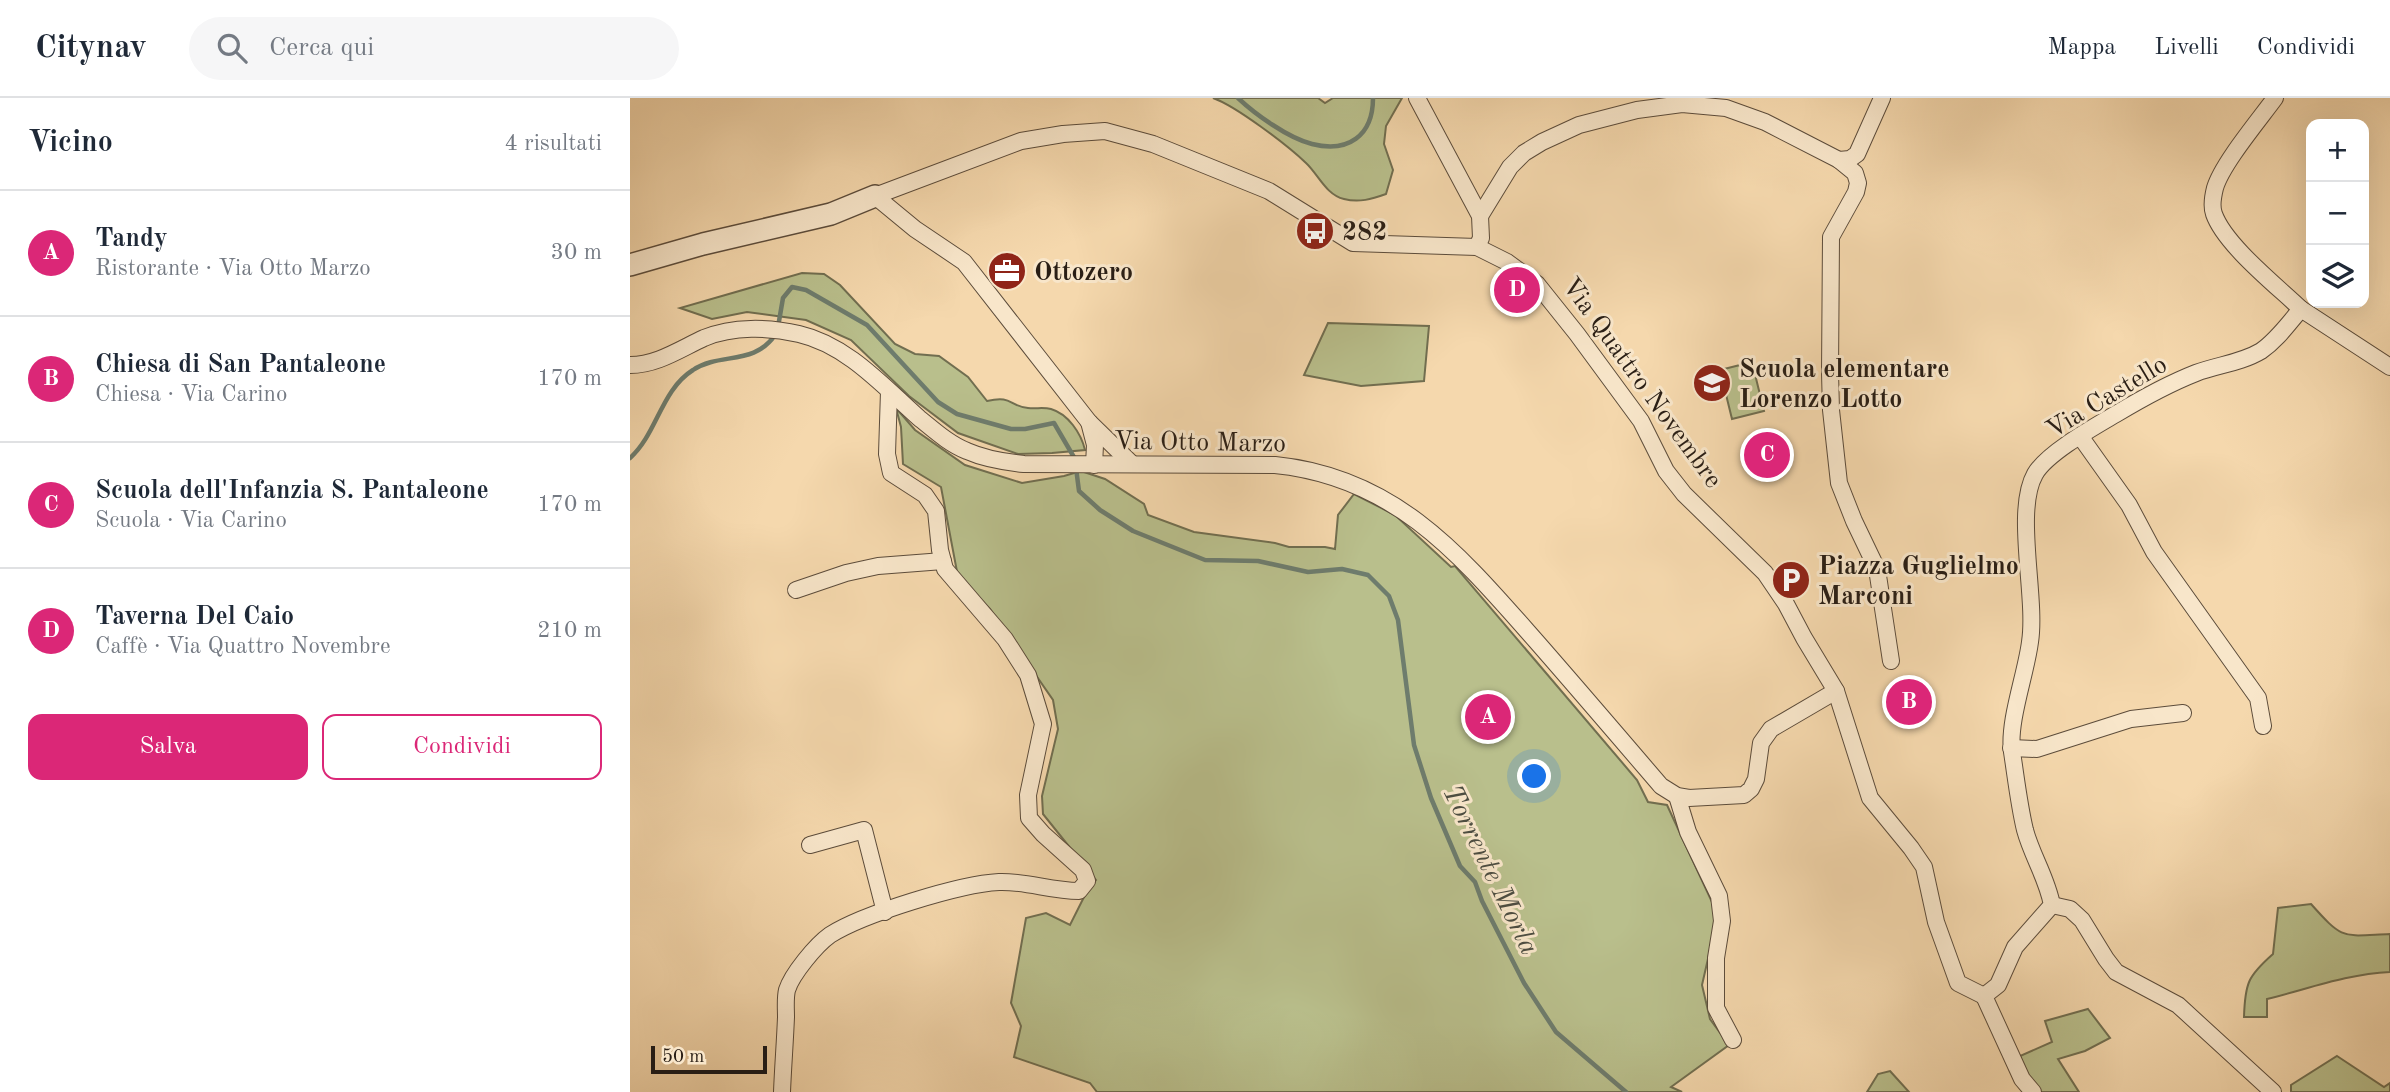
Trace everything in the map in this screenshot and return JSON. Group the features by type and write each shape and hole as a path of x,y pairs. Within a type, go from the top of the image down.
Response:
{"street":[{"path":"1417,98 1480,216 1481,238 1477,247"},
{"path":"1839,160 1850,159 1857,154 1882,98"},
{"path":"2275,98 2221,175 2213,199 2213,212 2221,230 2301,309 2390,367"},
{"path":"1480,216 1510,167 1524,153 1579,125 1636,110 1682,104 1726,108 1765,122 1839,160 1855,173 1858,183 1856,192 1831,237 1830,373 1833,422 1839,483 1877,569 1891,661"},
{"name":"Via Quattro Novembre","path":"630,265 703,244 831,214 1021,141 1104,131 1153,144 1269,191 1353,243 1477,247 1507,262 1536,285 1577,334 1642,421 1666,471 1678,486 1765,573 1786,604 1836,691 1870,798 1924,867 1937,922 1958,983 1984,996"},
{"path":"875,196 915,229 964,262 1089,422 1132,464"},
{"name":"Via Castello","path":"2053,905 2049,888 2026,832 2011,748 2031,640 2026,516 2029,488 2036,473 2048,460 2080,436 2166,386 2258,352 2273,342 2301,309"},
{"name":"Via Otto Marzo","path":"630,365 652,362 708,337 734,330 767,329 799,334 829,345 851,358 937,433 965,451 996,461 1092,465 1275,464 1333,476 1371,491 1423,525 1470,566 1661,786 1677,796"},
{"path":"782,1092 787,990 803,963 829,936 885,912 960,889 996,882 1020,882 1079,891 1087,881 1083,870 1029,818 1028,795 1043,724 1028,675 1005,639 946,569 936,511 925,495 891,473 887,454 889,391"},
{"path":"1089,422 1095,445 1092,465"},
{"path":"2080,436 2129,505 2154,552 2258,698 2263,726"},
{"path":"796,590 846,573 878,566 943,561"},
{"path":"1733,1040 1716,1009 1714,980 1722,921 1719,896 1688,832 1677,796 1689,798 1744,794 1751,789 1756,779 1761,743 1771,729 1836,691"},
{"path":"2011,748 2037,749 2131,719 2183,713"},
{"path":"810,845 864,830 885,912"},
{"path":"2032,1092 2022,1079 1984,996 1998,985 2015,947 2053,905 2070,909 2082,919 2116,972 2178,1005 2273,1092"}],"green space":[{"path":"1213,98 1318,98 1325,103 1333,98 1402,98 1386,126 1384,144 1393,170 1386,194 1360,200 1338,197 1327,189 1306,163 1287,146 1248,117"},
{"path":"802,273 824,274 840,285 895,344 915,354 939,356 968,377 987,401 1002,399 1022,407 1048,408 1063,415 1073,425 1085,450 1018,454 958,433 909,396 851,340 806,320 747,312 712,319 680,308"},
{"path":"1328,323 1429,326 1424,381 1361,386 1304,375"},
{"path":"1752,362 1764,411 1732,419 1720,370"},
{"path":"896,408 915,430 965,465 1022,483 1081,471 1105,479 1144,504 1148,515 1194,532 1289,547 1335,549 1338,515 1354,494 1395,515 1451,567 1455,566 1637,780 1648,802 1667,805 1718,915 1702,985 1710,1019 1729,1045 1671,1087 1682,1092 1097,1092 1090,1083 1014,1057 1021,1026 1011,1003 1026,918 1046,913 1070,925 1096,880 1043,814 1042,796 1058,729 1053,700 990,609 958,577 941,487 903,464 901,427"},
{"path":"2311,904 2331,925 2345,934 2390,934 2390,972 2343,979 2267,999 2267,1017 2244,1017 2245,996 2250,981 2258,968 2273,954 2278,908"},
{"path":"2088,1009 2110,1038 2085,1051 2058,1059 2079,1092 2039,1092 2028,1079 2020,1056 2052,1042 2045,1021"},
{"path":"2337,1056 2384,1087 2390,1083 2390,1092 2291,1092 2291,1085"},
{"path":"1890,1071 1909,1092 1867,1092 1878,1074"}],"waterway":[{"path":"1238,98 1283,131 1303,141 1325,146 1337,146 1356,139 1369,122 1373,98"},
{"name":"Torrente Morla","path":"778,327 783,298 792,287 806,290 867,325 938,402 957,414 1011,429 1054,423 1075,459"},
{"name":"Torrente Morla","path":"630,458 647,437 666,400 682,379 703,365 757,351 767,345 775,335"},
{"name":"Torrente Morla","path":"1076,468 1079,491 1100,510 1133,531 1205,560 1258,561 1308,572 1342,569 1368,575 1389,596 1398,620 1414,745 1431,798 1460,866 1475,882 1524,983 1556,1032 1626,1092"}],"place":[{"name":"282","path":"1315,231"},
{"name":"Ottozero","path":"1007,271"},
{"name":"Taverna Del Caio","path":"1517,290"},
{"name":"Scuola elementare Lorenzo Lotto","path":"1712,383"},
{"name":"Scuola dell'Infanzia S. Pantaleone","path":"1767,455"},
{"name":"Piazza Guglielmo Marconi","path":"1791,580"},
{"name":"Chiesa di San Pantaleone","path":"1909,702"},
{"name":"Tandy","path":"1488,717"}]}
